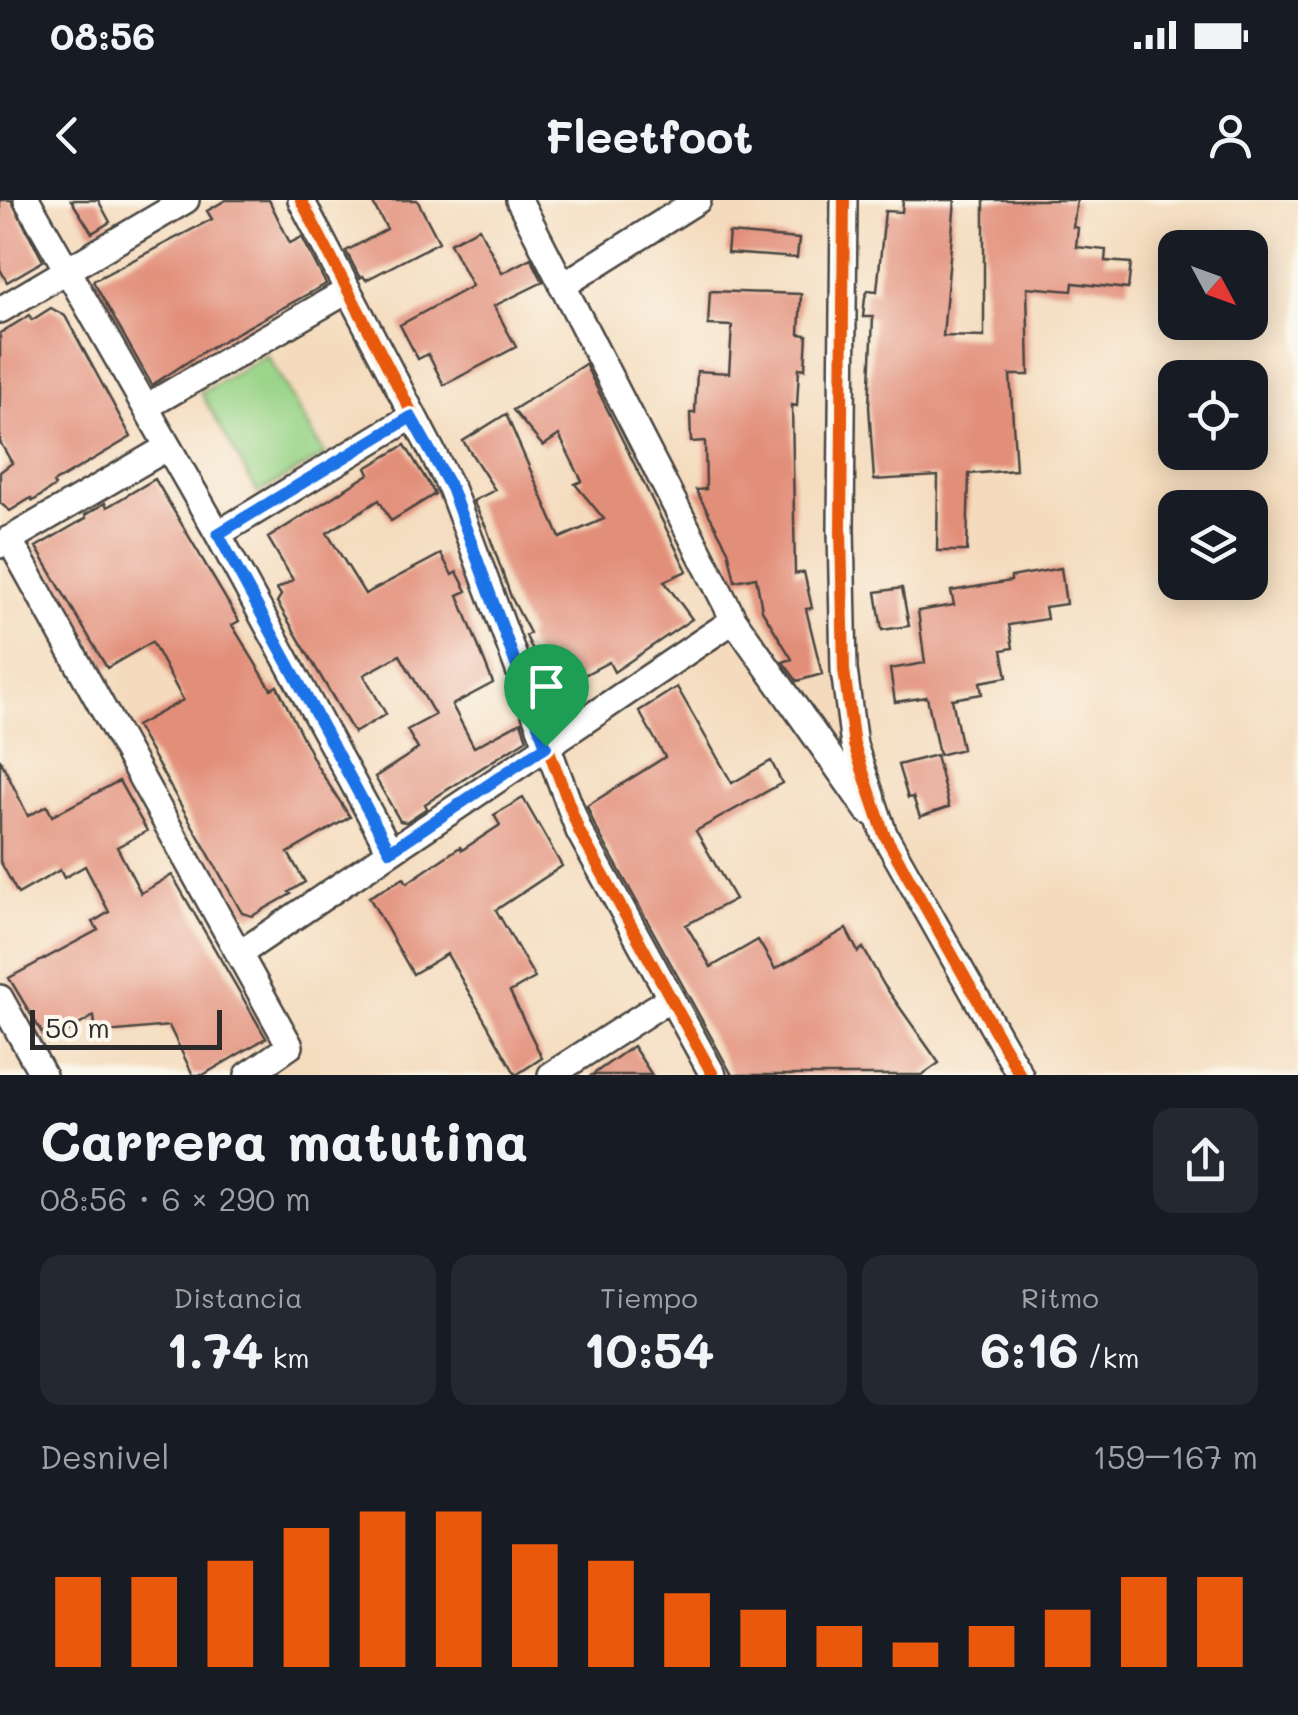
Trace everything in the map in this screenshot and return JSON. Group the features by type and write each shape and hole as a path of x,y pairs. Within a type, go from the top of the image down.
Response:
{"street":[{"path":"27,200 218,534 390,851"},
{"path":"0,310 186,200"},
{"path":"302,200 451,488 579,831 713,1075"},
{"path":"519,200 734,620 884,834 1018,1074"},
{"path":"562,286 698,200"},
{"path":"844,200 840,530 844,670 854,746 884,834"},
{"path":"146,407 348,291"},
{"path":"218,534 411,417"},
{"path":"168,447 5,542 290,1046 248,1075"},
{"path":"239,954 734,620"},
{"path":"0,998 44,1075"},
{"path":"550,1075 669,999"}],"green space":[{"path":"267,355 325,455 258,493 201,393"}],"building":[{"path":"0,200 11,200 43,261 7,282 0,269"},
{"path":"71,200 98,200 110,222 92,233"},
{"path":"226,200 269,200 290,243 302,237 326,284 206,350 152,385 93,281 212,219 207,211"},
{"path":"371,200 417,200 439,242 366,280 360,278 346,251 387,229"},
{"path":"903,200 955,200 943,336 984,337 984,200 1077,200 1073,227 1078,228 1076,247 1106,250 1105,261 1131,263 1128,289 1073,283 1072,291 1027,287 1029,375 1010,375 1016,470 969,474 967,551 937,551 938,476 874,480 869,406 873,317 863,317 865,297 868,290 877,291 885,211 902,212"},
{"path":"479,228 502,273 531,258 543,282 494,306 516,347 444,385 428,354 418,359 400,325 472,286 450,243"},
{"path":"729,233 799,239 797,258 727,253"},
{"path":"710,291 801,294 799,334 807,335 805,369 799,368 797,406 792,405 795,574 804,572 812,608 806,609 822,674 797,681 783,662 792,659 762,610 756,577 735,581 728,550 696,490 706,489 705,441 691,442 690,413 695,413 697,371 729,373 732,326 708,325"},
{"path":"51,308 65,316 131,437 53,483 55,486 33,501 31,498 10,511 0,503 0,472 12,463 0,442 0,333"},
{"path":"585,364 687,571 664,581 692,619 614,672 609,662 571,682 579,697 559,707 526,636 530,633 511,597 473,501 495,490 463,441 506,414 560,538 604,519 575,484 582,481 559,435 543,446 513,410"},
{"path":"405,445 435,494 391,521 379,500 327,533 365,594 441,554 452,575 457,572 467,591 458,595 493,683 452,705 474,747 521,722 527,739 425,804 427,808 406,822 400,821 375,777 418,749 407,730 435,715 400,655 364,675 386,714 354,733 277,602 281,595 277,589 293,580 268,538 369,474 366,468"},
{"path":"155,479 239,621 232,625 271,689 277,686 317,766 350,817 288,853 305,882 252,916 242,913 136,726 183,700 152,642 107,668 36,547 105,503 107,507"},
{"path":"1061,568 1066,604 1045,607 1047,619 1009,625 1013,648 1002,650 1007,677 980,682 982,694 952,699 962,749 939,755 927,697 895,702 890,669 925,663 918,611 954,605 951,591"},
{"path":"902,588 909,626 882,630 876,592"},
{"path":"677,687 732,783 771,761 782,783 696,831 735,899 686,925 711,967 758,940 775,969 846,929 858,952 863,948 939,1063 922,1075 732,1075 587,806 665,757 639,711"},
{"path":"936,755 949,807 920,817 913,797 908,798 898,765"},
{"path":"0,759 28,816 47,806 52,816 119,781 147,831 117,847 141,893 172,875 266,1038 203,1075 193,1075 169,1026 96,1033 94,1016 48,1043 9,978 98,930 93,922 109,912 85,866 64,878 60,870 18,894 0,861"},
{"path":"523,798 562,866 496,910 535,978 510,992 542,1058 516,1075 447,954 413,974 369,897 404,878 407,883 460,847 462,850 500,825 494,815"},
{"path":"633,1046 652,1075 592,1075"}],"cycle path":[{"path":"301,200 451,488 579,831 713,1075"},
{"path":"844,200 841,530 844,670 854,745 884,834 1020,1075"}],"route":[{"path":"411,417 451,488 546,746 390,851 218,534 411,417"}]}
